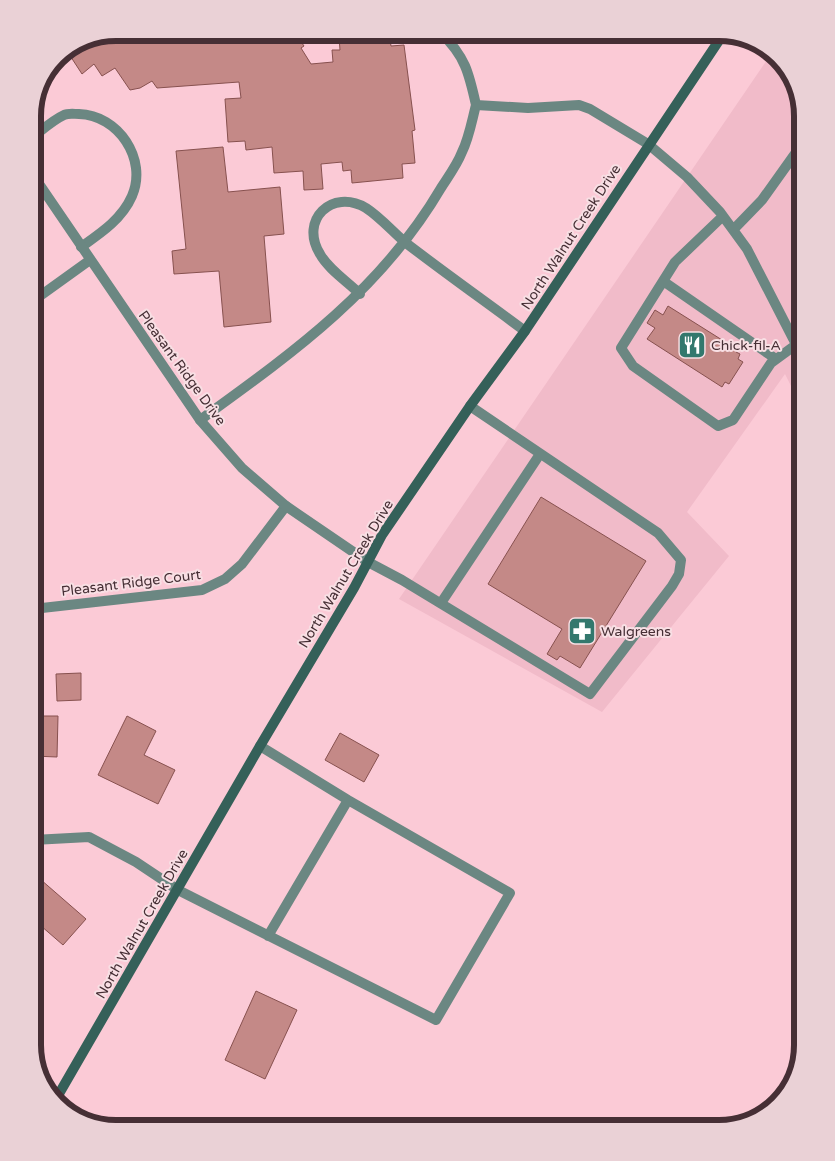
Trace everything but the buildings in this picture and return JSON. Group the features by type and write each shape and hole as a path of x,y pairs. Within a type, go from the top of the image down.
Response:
{"main road":[{"name":"North Walnut Creek Drive","path":"59,1093 382,535 470,406 525,331 719,41"}],"street":[{"path":"200,420 308,340 360,294 405,242 428,211 462,152 476,105 470,76 457,49 448,41"},
{"path":"476,105 528,108 579,105 590,109 648,144 687,177 723,216 747,249 794,340"},
{"path":"41,131 65,114 88,114 107,120 122,133 131,151 135,172 133,194 124,212 105,230 81,247"},
{"path":"733,230 762,200 794,155"},
{"name":"Pleasant Ridge Drive","path":"41,187 200,420 242,468 286,506 368,562 441,603 590,694 672,586 679,574 681,560 658,533 540,454"},
{"path":"360,294 320,255 314,240 313,226 319,213 330,204 346,201 366,208 405,242 525,331"},
{"path":"723,216 675,262 621,348 633,366 718,426 733,420 771,363 794,346"},
{"path":"41,295 90,260"},
{"path":"663,281 776,359"},
{"path":"441,603 540,454 470,406"},
{"name":"Pleasant Ridge Court","path":"41,608 202,590 225,579 242,564 286,506"},
{"path":"41,840 89,837 136,862 178,890 436,1020 510,893 348,800 260,746"},
{"path":"268,936 348,800"}],"shaded area":[{"path":"767,59 784,79 791,97 794,116 794,392 785,374 687,512 729,556 602,712 399,599"}],"place":[{"name":"Chick-fil-A","path":"692,345"},
{"name":"Walgreens","path":"582,631"}]}
